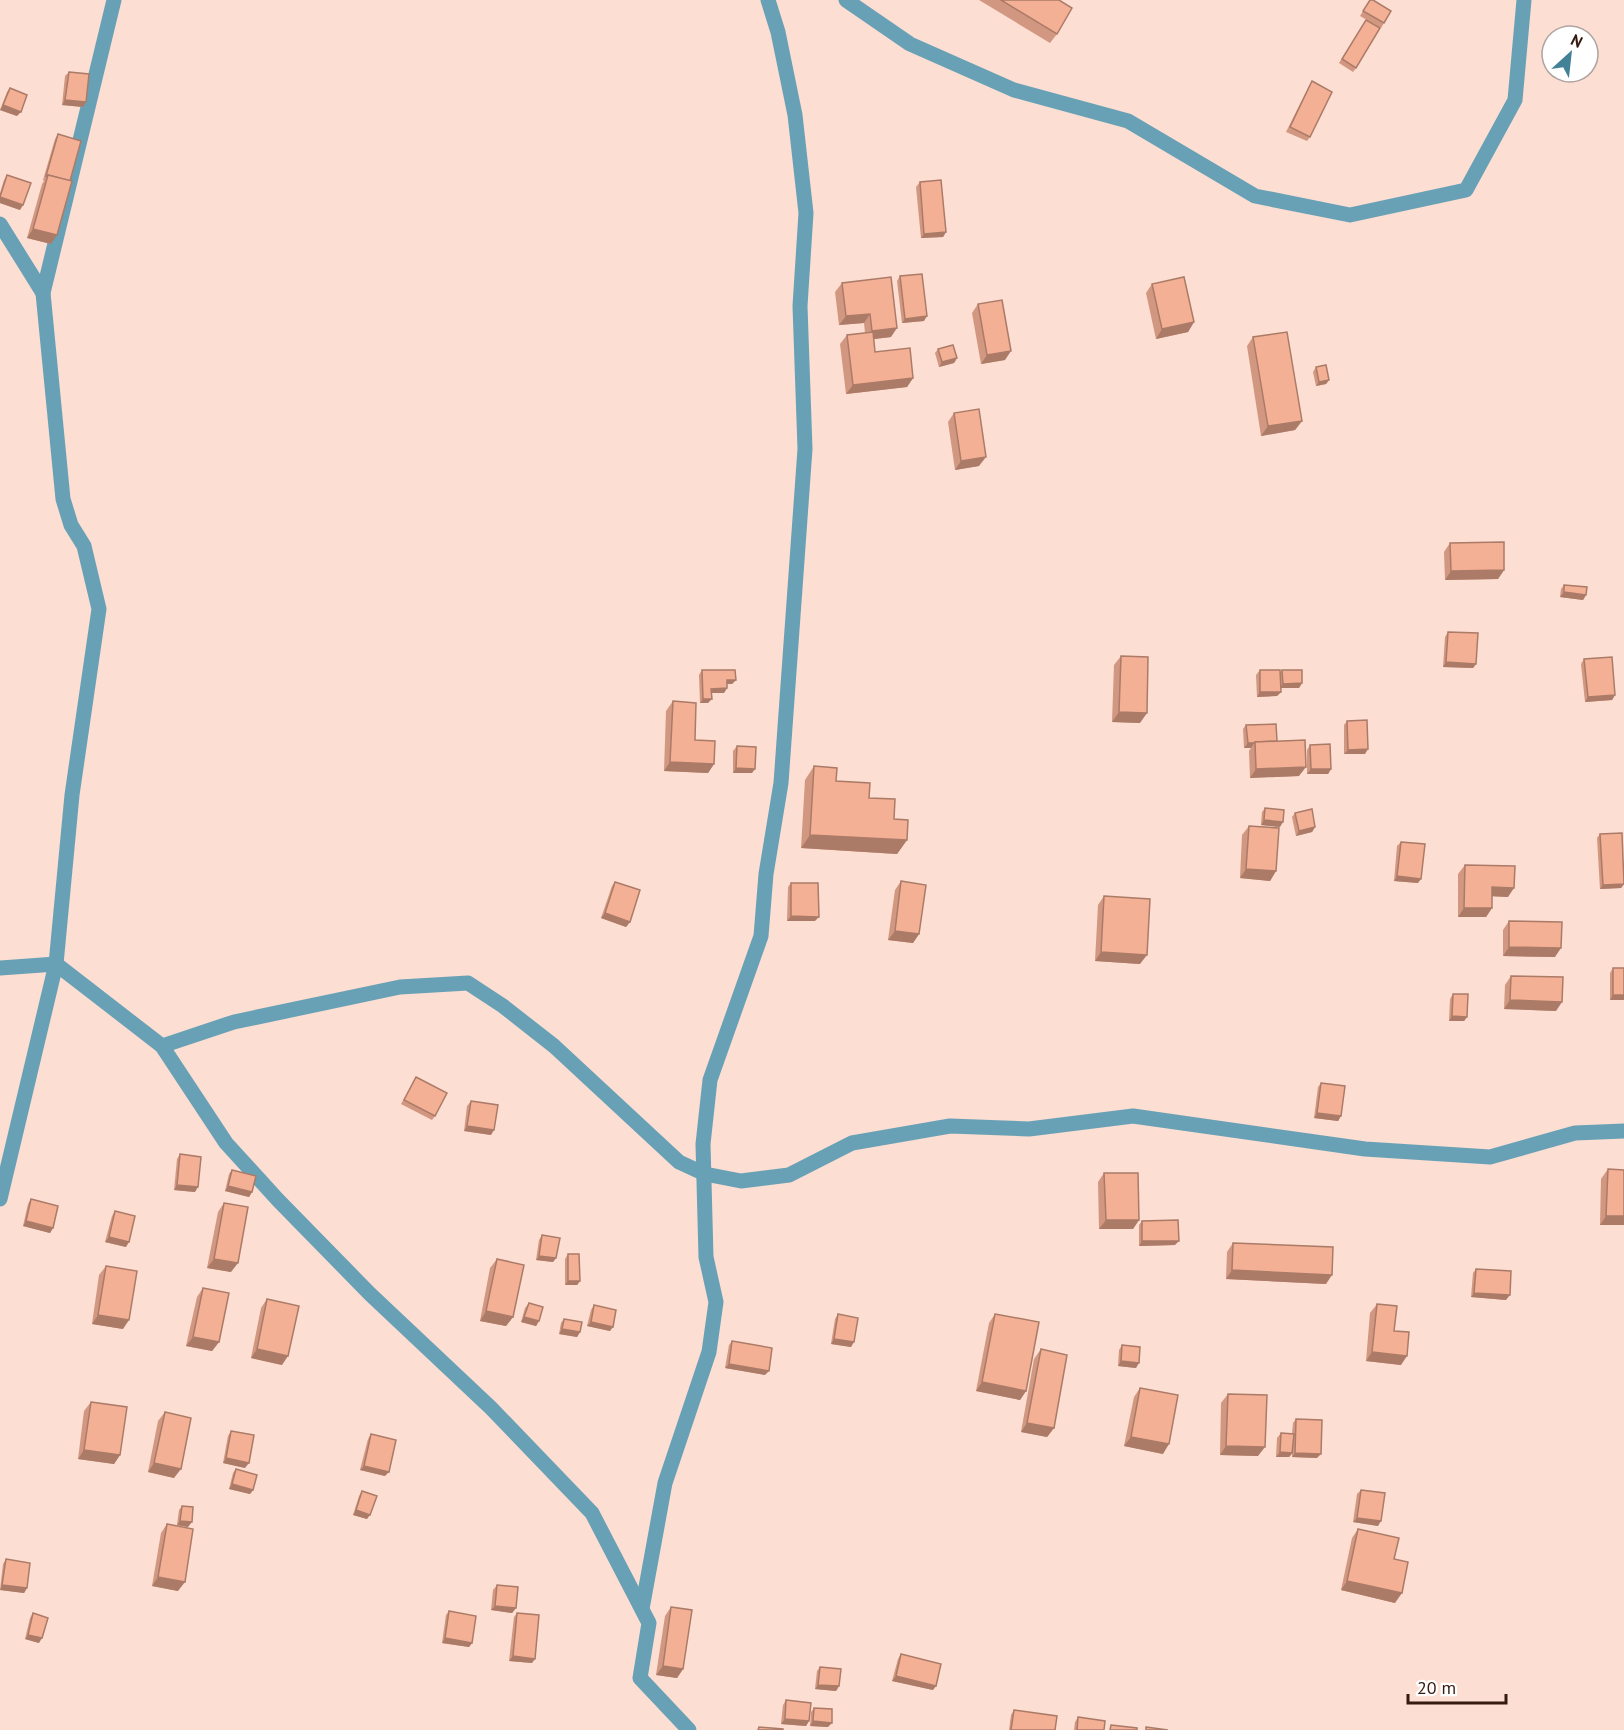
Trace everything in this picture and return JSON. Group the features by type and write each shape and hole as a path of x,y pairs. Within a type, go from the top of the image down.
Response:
{"street":[{"path":"0,1199 56,964 72,795 99,609 84,546 71,525 63,499 43,293 114,0"},
{"path":"642,1610 665,1483 709,1353 716,1302 706,1257 703,1144 710,1080 761,936 766,874 781,783 805,449 800,306 806,213 795,115 778,32 768,0"},
{"path":"846,0 910,45 1014,90 1128,121 1255,196 1350,215 1466,190 1515,100 1524,0"},
{"path":"0,224 43,293"},
{"path":"0,968 56,964 162,1046 226,1143 270,1192 370,1294 491,1408 592,1513 649,1623 640,1678 689,1730"},
{"path":"162,1046 234,1022 400,987 468,983 504,1006 554,1046 679,1162 705,1174 741,1181 789,1175 852,1143 950,1126 1029,1129 1133,1116 1365,1149 1490,1157 1575,1133 1624,1131"}],"building":[{"path":"1001,0 1059,0 1072,8 1057,34"},
{"path":"1370,0 1391,11 1384,23 1363,11"},
{"path":"1366,20 1380,28 1356,68 1342,59"},
{"path":"69,72 89,74 86,102 65,100"},
{"path":"1312,81 1332,92 1310,137 1290,127"},
{"path":"10,88 27,95 21,112 3,105"},
{"path":"58,134 81,141 70,181 46,176"},
{"path":"7,175 31,183 23,205 0,197"},
{"path":"48,175 72,181 57,235 33,229"},
{"path":"941,180 946,232 924,234 920,182"},
{"path":"922,274 927,316 905,319 900,276"},
{"path":"891,277 897,328 872,331 870,314 846,316 842,283"},
{"path":"1184,277 1194,322 1162,329 1152,284"},
{"path":"1002,300 1011,351 987,355 978,304"},
{"path":"873,332 875,352 910,348 913,378 853,385 847,335"},
{"path":"1287,332 1302,421 1268,426 1253,337"},
{"path":"953,345 957,358 942,362 938,349"},
{"path":"1326,365 1329,380 1319,382 1316,367"},
{"path":"979,409 986,457 961,461 954,413"},
{"path":"1504,542 1504,570 1451,571 1450,543"},
{"path":"1564,585 1587,587 1586,595 1564,592"},
{"path":"1448,632 1478,633 1476,664 1446,662"},
{"path":"1121,656 1148,657 1147,713 1119,712"},
{"path":"1612,657 1615,695 1588,697 1584,659"},
{"path":"702,670 735,670 736,680 727,680 727,688 711,689 712,699 703,699"},
{"path":"1260,670 1280,670 1281,692 1260,692"},
{"path":"1282,670 1302,670 1302,683 1283,684"},
{"path":"673,701 696,703 695,740 715,741 714,764 670,762"},
{"path":"1367,720 1368,749 1348,750 1347,721"},
{"path":"1276,724 1277,741 1248,743 1246,725"},
{"path":"1305,740 1306,767 1256,769 1255,742"},
{"path":"1330,744 1331,769 1311,769 1310,745"},
{"path":"737,746 756,747 755,769 736,768"},
{"path":"814,766 837,768 836,781 870,783 869,798 895,799 894,819 908,820 907,840 810,835"},
{"path":"1265,808 1284,810 1283,822 1264,820"},
{"path":"1312,809 1315,827 1299,831 1295,813"},
{"path":"1249,826 1279,828 1276,871 1246,869"},
{"path":"1622,833 1624,884 1603,885 1600,834"},
{"path":"1401,842 1425,844 1421,879 1397,876"},
{"path":"1465,865 1515,866 1514,888 1492,887 1492,908 1464,908"},
{"path":"901,881 926,885 919,934 895,931"},
{"path":"615,882 640,890 630,922 605,913"},
{"path":"791,883 818,883 819,917 791,916"},
{"path":"1104,896 1150,899 1147,955 1101,952"},
{"path":"1509,921 1562,922 1561,948 1509,947"},
{"path":"1613,968 1624,968 1624,995 1613,995"},
{"path":"1511,976 1563,977 1562,1002 1510,1000"},
{"path":"1453,994 1468,994 1467,1017 1452,1016"},
{"path":"416,1077 447,1093 435,1116 404,1100"},
{"path":"1321,1083 1345,1086 1341,1116 1317,1113"},
{"path":"471,1101 498,1105 494,1130 467,1126"},
{"path":"180,1154 201,1157 198,1187 177,1185"},
{"path":"1608,1169 1624,1170 1624,1216 1606,1216"},
{"path":"232,1170 256,1176 252,1192 228,1186"},
{"path":"1104,1173 1138,1173 1139,1220 1106,1220"},
{"path":"31,1199 58,1206 53,1228 26,1221"},
{"path":"224,1203 248,1207 238,1263 214,1259"},
{"path":"115,1211 135,1216 129,1242 109,1237"},
{"path":"1178,1220 1179,1241 1142,1241 1142,1221"},
{"path":"542,1235 560,1238 556,1258 539,1256"},
{"path":"1233,1243 1333,1247 1332,1275 1232,1270"},
{"path":"568,1254 579,1254 580,1281 568,1281"},
{"path":"497,1259 524,1265 513,1317 486,1311"},
{"path":"106,1266 137,1271 129,1320 98,1315"},
{"path":"1476,1269 1511,1271 1510,1295 1474,1293"},
{"path":"203,1288 229,1293 219,1342 193,1337"},
{"path":"267,1299 299,1306 288,1356 257,1349"},
{"path":"529,1303 543,1307 539,1321 524,1317"},
{"path":"1377,1304 1397,1306 1394,1331 1409,1332 1407,1356 1372,1352"},
{"path":"594,1305 616,1310 613,1327 591,1322"},
{"path":"838,1314 858,1318 854,1342 834,1339"},
{"path":"995,1314 1039,1322 1026,1391 982,1382"},
{"path":"564,1319 582,1322 580,1332 562,1329"},
{"path":"732,1341 772,1348 769,1371 729,1364"},
{"path":"1122,1345 1140,1347 1139,1363 1121,1361"},
{"path":"1041,1349 1067,1355 1054,1428 1027,1423"},
{"path":"1140,1388 1178,1395 1169,1444 1131,1437"},
{"path":"1228,1394 1267,1395 1265,1447 1226,1446"},
{"path":"91,1402 127,1407 120,1455 84,1450"},
{"path":"165,1412 191,1418 181,1469 154,1463"},
{"path":"1296,1419 1322,1420 1321,1454 1295,1453"},
{"path":"231,1431 254,1435 249,1463 226,1458"},
{"path":"1281,1433 1294,1434 1292,1453 1280,1452"},
{"path":"371,1434 396,1440 389,1472 364,1466"},
{"path":"236,1469 257,1475 253,1490 232,1484"},
{"path":"1361,1490 1385,1493 1381,1521 1357,1518"},
{"path":"362,1491 377,1496 370,1515 356,1510"},
{"path":"182,1506 193,1507 192,1522 180,1521"},
{"path":"167,1524 193,1529 185,1582 158,1577"},
{"path":"1358,1529 1399,1538 1394,1559 1408,1562 1402,1593 1347,1581"},
{"path":"6,1559 30,1563 27,1588 2,1585"},
{"path":"497,1585 518,1587 516,1608 495,1606"},
{"path":"671,1607 692,1610 683,1669 663,1666"},
{"path":"449,1611 476,1616 472,1643 445,1638"},
{"path":"33,1613 48,1618 42,1638 28,1635"},
{"path":"517,1613 539,1615 535,1659 513,1656"},
{"path":"901,1654 941,1664 936,1686 896,1676"},
{"path":"820,1667 841,1669 839,1686 818,1685"},
{"path":"786,1700 811,1703 809,1721 785,1719"},
{"path":"814,1708 832,1709 832,1723 813,1721"},
{"path":"1014,1710 1057,1716 1055,1730 1011,1730"},
{"path":"1078,1717 1105,1721 1104,1730 1077,1730"},
{"path":"1111,1725 1137,1728 1137,1730 1110,1730"},
{"path":"759,1727 783,1729 783,1730 758,1730"},
{"path":"1146,1727 1168,1730 1146,1730"}]}
